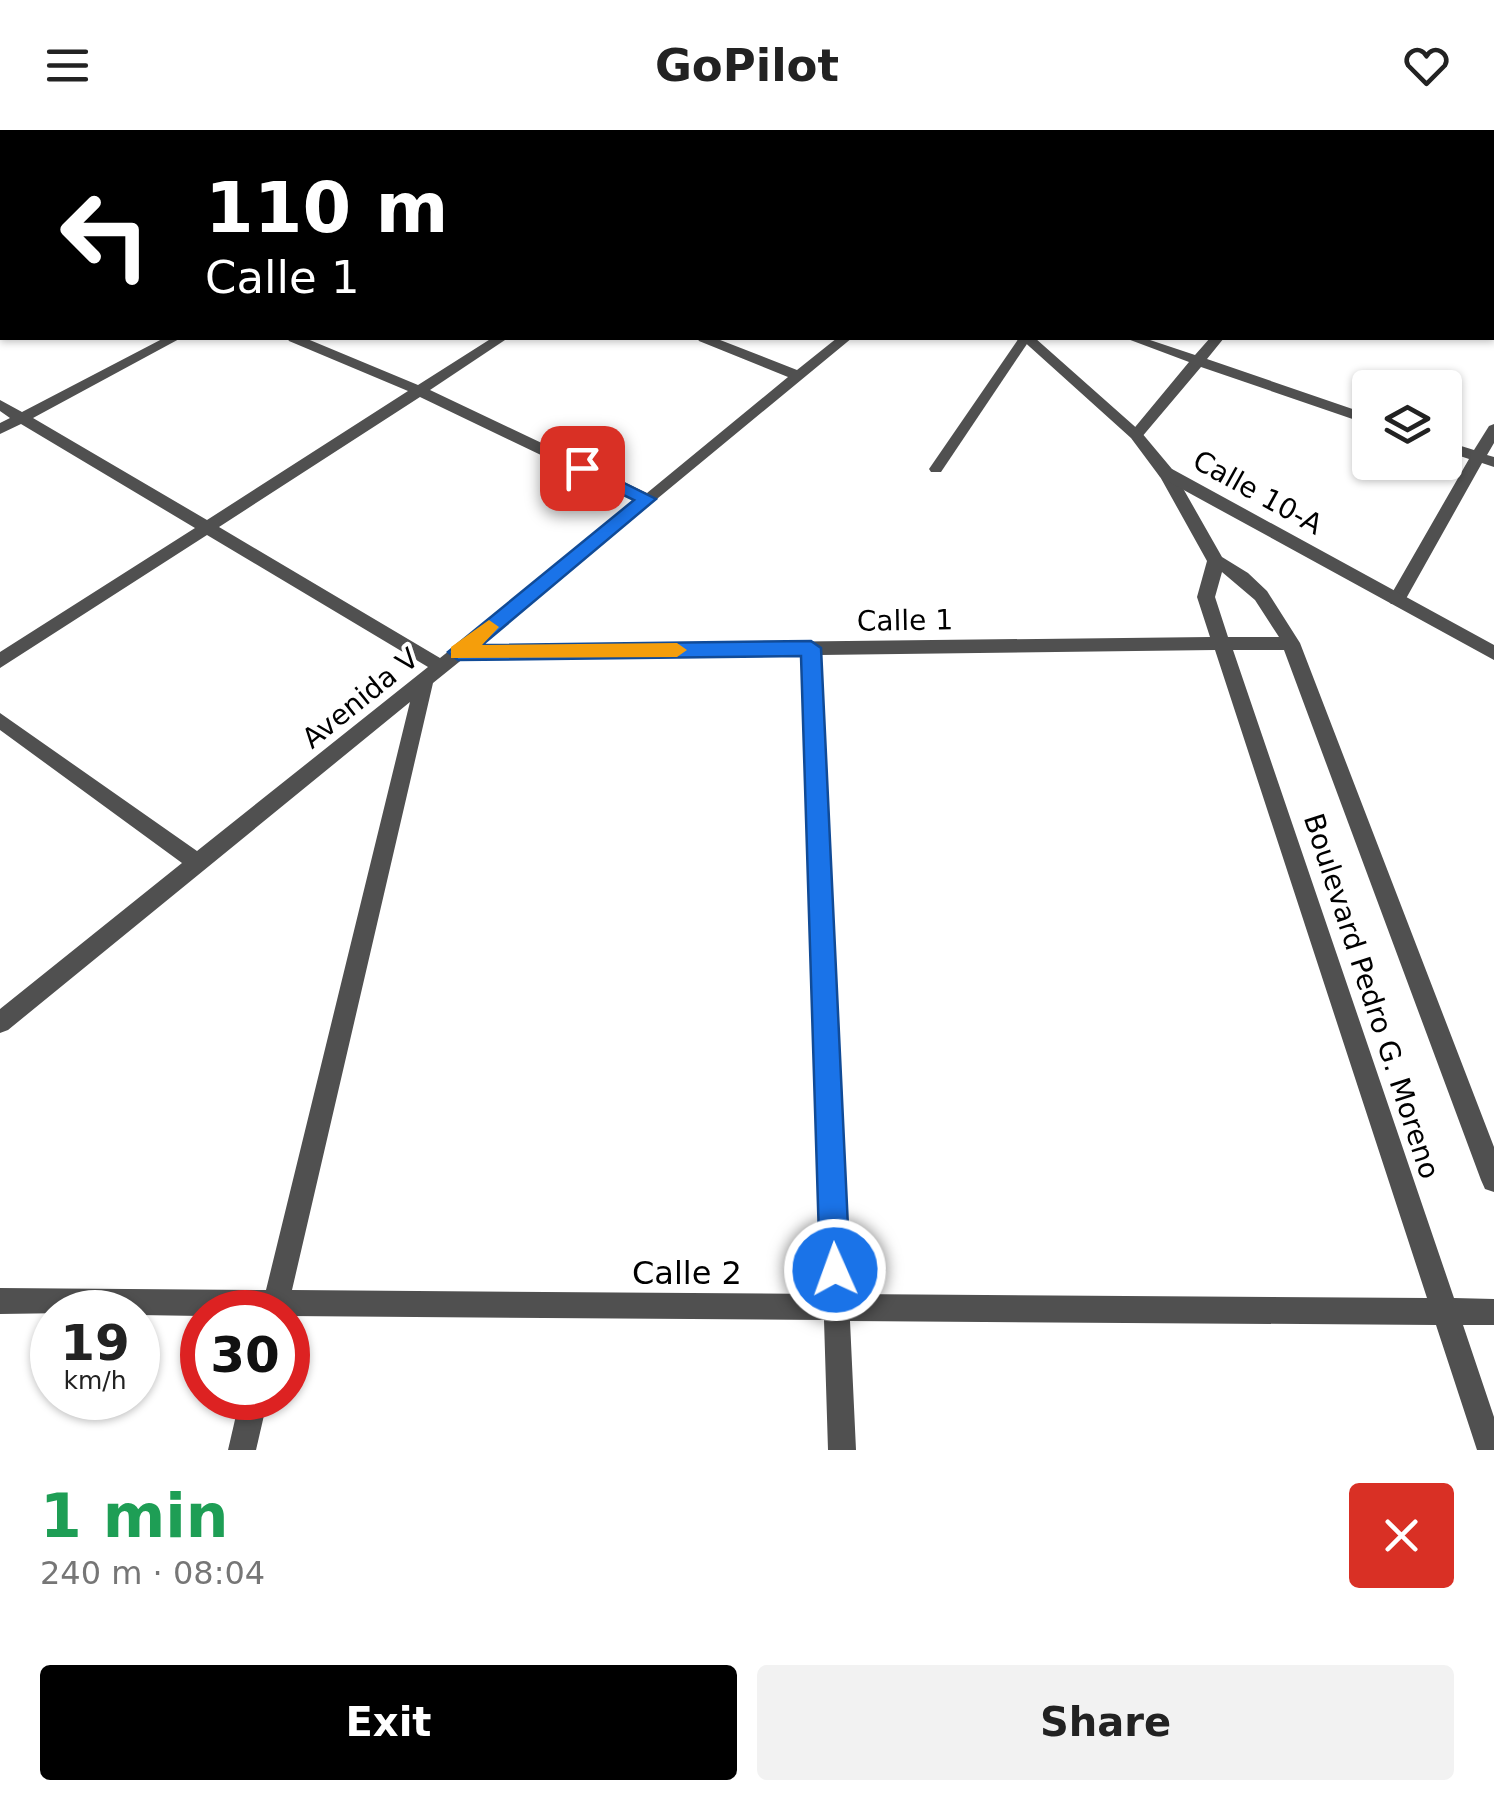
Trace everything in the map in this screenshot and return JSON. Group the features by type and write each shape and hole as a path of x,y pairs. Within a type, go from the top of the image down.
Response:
{"street":[{"path":"0,429 170,340"},
{"path":"299,340 418,390 647,499"},
{"path":"0,661 498,340"},
{"path":"709,340 798,376"},
{"name":"Avenida V","path":"0,1023 843,340"},
{"name":"Calle 10-A","path":"1028,340 1136,435 1166,473 1494,653"},
{"path":"1138,340 1352,414"},
{"path":"1136,435 1215,340"},
{"path":"0,405 209,526 433,675 279,1290"},
{"path":"1398,600 1486,460 1494,428"},
{"path":"1462,452 1486,460"},
{"path":"1166,473 1216,561 1248,578 1267,596 1291,643 1494,1180"},
{"name":"Boulevard Pedro G. Moreno","path":"1216,561 1206,597 1490,1450"},
{"name":"Calle 1","path":"458,652 1291,643"},
{"path":"811,648 842,1450"},
{"path":"0,720 196,861"},
{"name":"Calle 2","path":"0,1300 180,1306"},
{"name":"Calle 2","path":"310,1309 1494,1312"},
{"path":"242,1450 249,1420"}],"lane":[{"path":"936,469 1025,340"}],"slow traffic":[{"path":"489,627 458,652 677,650"}],"route":[{"path":"582,468 647,499 458,652 811,648 835,1270"}]}
